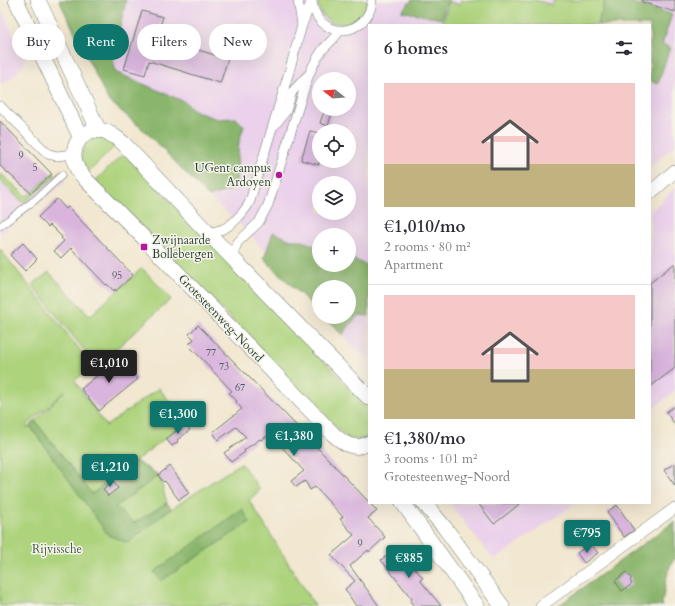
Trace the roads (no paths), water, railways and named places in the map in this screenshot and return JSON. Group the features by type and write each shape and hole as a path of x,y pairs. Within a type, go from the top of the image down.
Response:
{"highway":[{"path":"16,0 80,138"},
{"path":"38,0 99,131"},
{"path":"74,154 80,138 92,131 106,132 113,135 123,143 208,233 368,397"},
{"name":"Grotesteenweg-Noord","path":"74,154 78,170 86,180 148,242 333,434 343,443 366,448"},
{"path":"404,504 476,606"},
{"path":"425,504 445,528 502,606"}],"main road":[{"path":"651,192 675,171"}],"street":[{"path":"298,0 302,25"},
{"path":"312,1 314,11 319,20 326,26 340,30 357,26 364,20 369,12 372,0"},
{"path":"208,233 225,228 243,212 250,201 302,25 312,1"},
{"path":"234,259 234,251 238,242 259,222 268,205 312,65 340,30"},
{"path":"289,72 292,92"},
{"path":"271,129 286,111 292,92 309,74"},
{"path":"0,106 48,154 57,156 74,154"},
{"path":"286,111 289,137"},
{"path":"0,226 35,200 62,175"},
{"path":"540,606 675,508"}],"place":[{"name":"UGent campus Ardoyen","path":"279,175"},
{"name":"Zwijnaarde Bollebergen","path":"144,247"}],"park label":[{"name":"Rijvissche","path":"57,549"}]}
